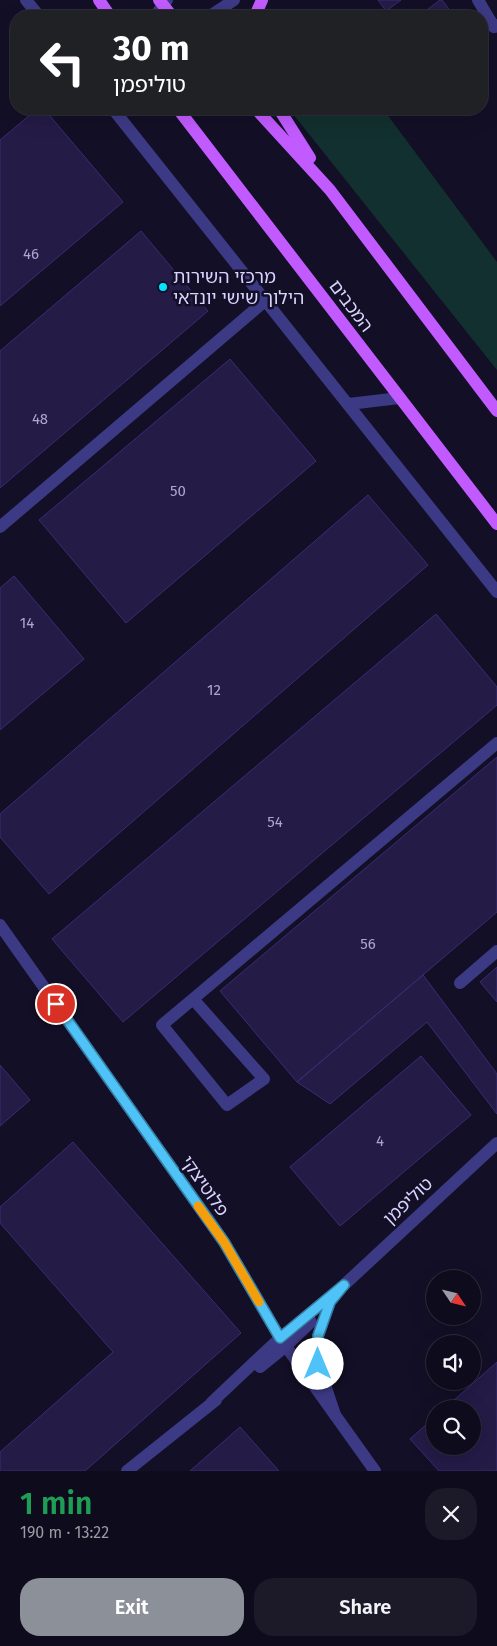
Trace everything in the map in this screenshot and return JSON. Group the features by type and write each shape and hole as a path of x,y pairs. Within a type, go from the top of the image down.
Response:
{"main road":[{"name":"המכבים","path":"183,115 398,398 497,524"},
{"path":"261,115 330,190"},
{"path":"283,115 330,190 497,411"},
{"path":"417,305 497,396"}],"street":[{"path":"26,0 34,10"},
{"path":"219,10 234,0"},
{"path":"488,14 496,26"},
{"path":"118,115 497,592"},
{"path":"0,527 266,300"},
{"path":"349,404 398,398"},
{"path":"193,999 264,1079 227,1105 162,1025 497,743"},
{"name":"פלוטיצקי","path":"0,925 224,1242 283,1342 375,1471"},
{"path":"460,983 497,951"},
{"name":"טוליפמן","path":"283,1342 497,1143"},
{"name":"טוליפמן","path":"127,1471 330,1302 344,1285"},
{"path":"330,1302 318,1336 318,1364 335,1415"}],"green space":[{"path":"294,115 387,115 497,262 497,370"}],"building":[{"path":"378,0 401,0 387,10 385,10"},
{"path":"442,0 450,10 427,10"},
{"path":"30,115 49,115 123,202 0,306 0,140"},
{"path":"141,231 208,311 0,488 0,351"},
{"path":"230,359 316,461 126,623 39,520"},
{"path":"368,495 428,565 49,894 0,837 0,814"},
{"path":"14,576 84,659 0,730 0,588"},
{"path":"436,614 497,687 497,705 123,1022 52,939"},
{"path":"497,757 497,912 297,1082 220,991"},
{"path":"497,967 497,1002 480,982"},
{"path":"423,975 497,1074 497,1114 427,1022 330,1104 297,1082"},
{"path":"421,1056 471,1115 340,1226 290,1167"},
{"path":"0,1065 30,1100 0,1126"},
{"path":"73,1142 241,1333 85,1471 0,1471 0,1452 113,1352 0,1223 0,1207"},
{"path":"497,1362 497,1471 439,1471 410,1439 426,1425 426,1455 481,1455 481,1400 454,1400 465,1390 481,1390 481,1376"},
{"path":"240,1427 279,1471 190,1471"}],"slow traffic":[{"path":"198,1206 224,1242 259,1302"}],"place":[{"name":"מרכזי השירות הילוך שישי יונדאי","path":"163,287"}],"route":[{"path":"56,1004 224,1242 280,1338 344,1285 330,1302 318,1336 318,1364"}]}
